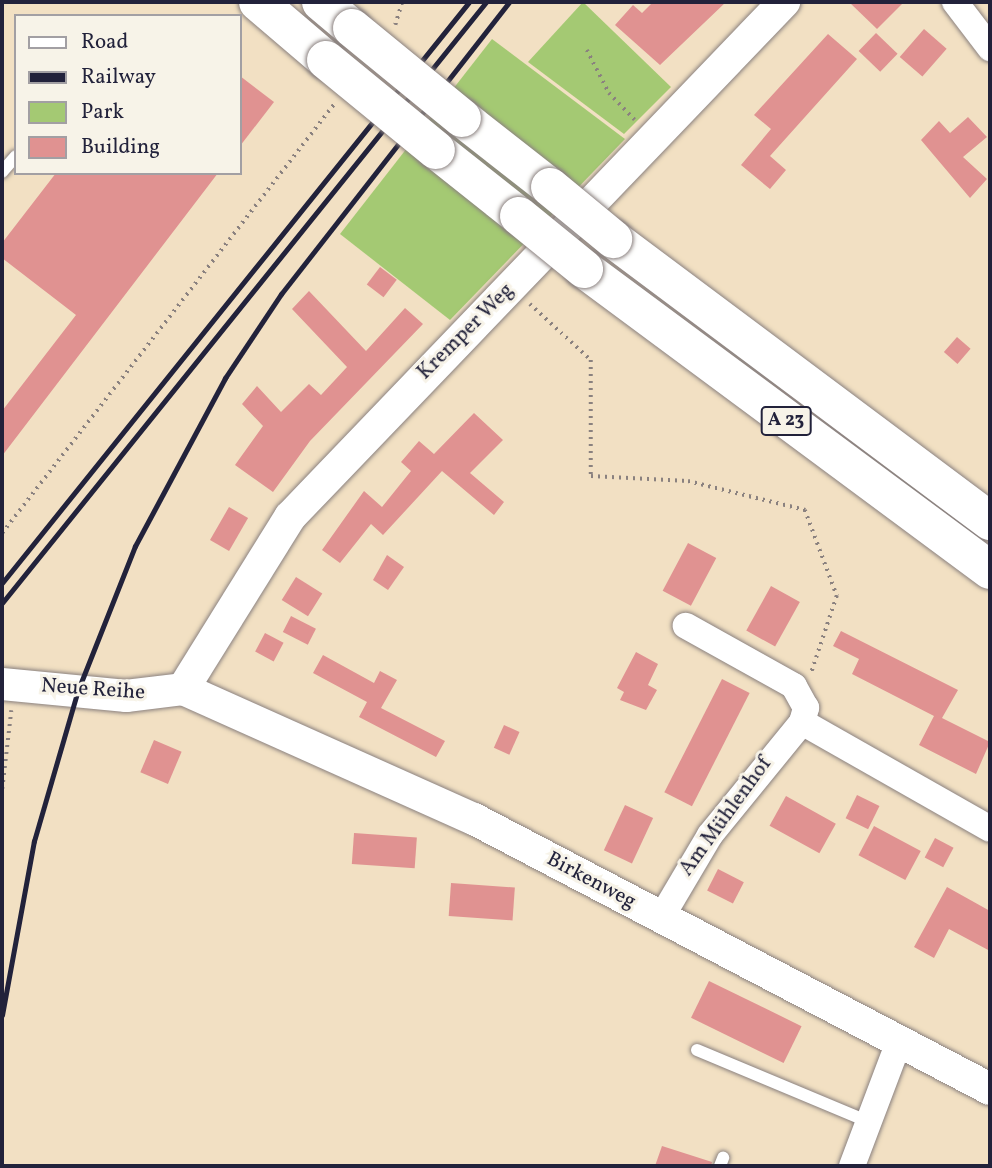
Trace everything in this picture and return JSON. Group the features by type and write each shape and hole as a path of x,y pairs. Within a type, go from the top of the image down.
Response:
{"highway":[{"name":"A 23","path":"258,2 584,269 990,570"},
{"name":"A 23","path":"321,2 613,239 990,521"}],"street":[{"name":"Kremper Weg","path":"183,689 290,517 653,135 784,2"},
{"path":"955,2 990,46"},
{"path":"686,626 803,695 802,722 990,829"},
{"name":"Neue Reihe","path":"8,684 126,696 183,689"},
{"name":"Birkenweg","path":"183,689 474,819 898,1044 990,1089"},
{"name":"Am Mühlenhof","path":"661,918 710,835 802,722"},
{"path":"852,1166 898,1044"}],"lane":[{"path":"2,172 14,158"},
{"path":"697,1050 869,1122"}],"path":[{"path":"389,32 402,2"},
{"path":"587,50 609,93 653,135"},
{"path":"2,533 339,97"},
{"path":"511,286 591,360 591,476 688,481 805,510 837,596 803,695"},
{"path":"2,522 10,522"},
{"path":"2,789 8,684"}],"green space":[{"path":"583,2 671,87 624,134 528,62"},
{"path":"492,39 625,139 450,320 340,234"}],"building":[{"path":"653,2 726,2 660,65 615,25 633,5 642,13"},
{"path":"849,2 904,2 877,29"},
{"path":"924,29 947,49 922,77 900,57"},
{"path":"876,33 898,54 880,72 859,51"},
{"path":"828,34 857,59 770,156 786,170 770,189 741,165 771,129 754,115"},
{"path":"242,78 274,102 242,143"},
{"path":"968,117 987,137 963,157 987,179 970,198 921,140 939,121 950,133"},
{"path":"54,175 216,175 2,456 2,411 76,315 2,258 2,243"},
{"path":"380,267 397,280 384,297 367,285"},
{"path":"309,291 366,351 405,308 423,324 310,441 273,492 235,465 263,426 242,404 257,386 281,412 309,384 321,395 347,367 292,309"},
{"path":"957,337 971,349 957,364 944,352"},
{"path":"474,413 503,440 470,473 504,502 494,515 442,471 383,535 371,524 340,563 322,550 364,491 382,507 411,471 401,462 419,441 434,454"},
{"path":"229,507 248,518 229,551 210,540"},
{"path":"688,543 716,558 691,606 663,591"},
{"path":"387,555 404,567 388,590 373,580"},
{"path":"296,577 322,593 308,616 282,600"},
{"path":"771,586 800,602 775,647 746,631"},
{"path":"291,616 316,629 308,645 283,632"},
{"path":"841,631 958,690 942,718 990,742 976,774 919,745 934,716 852,674 859,659 833,646"},
{"path":"265,633 284,643 274,661 255,652"},
{"path":"636,652 658,664 648,685 657,690 646,710 620,700 624,692 617,688"},
{"path":"323,655 374,683 380,671 397,680 381,708 445,741 436,757 359,717 367,702 313,673"},
{"path":"722,679 750,693 692,806 664,792"},
{"path":"504,725 520,732 509,755 494,748"},
{"path":"154,740 182,752 168,784 140,772"},
{"path":"857,795 879,806 868,829 846,818"},
{"path":"786,796 836,824 819,853 770,826"},
{"path":"625,805 653,818 632,863 604,850"},
{"path":"874,826 921,851 905,880 859,855"},
{"path":"354,833 417,837 415,868 352,864"},
{"path":"935,838 954,848 943,867 925,857"},
{"path":"718,869 744,882 733,904 707,890"},
{"path":"451,883 515,887 513,920 449,916"},
{"path":"947,887 990,911 990,951 949,929 934,958 914,947"},
{"path":"709,981 802,1026 784,1063 691,1018"},
{"path":"662,1146 712,1162 711,1166 655,1166"}],"railway":[{"path":"2,583 469,2"},
{"path":"2,603 486,2"},
{"path":"2,1015 34,841 78,690 135,546 225,378 281,294 509,2"}]}
